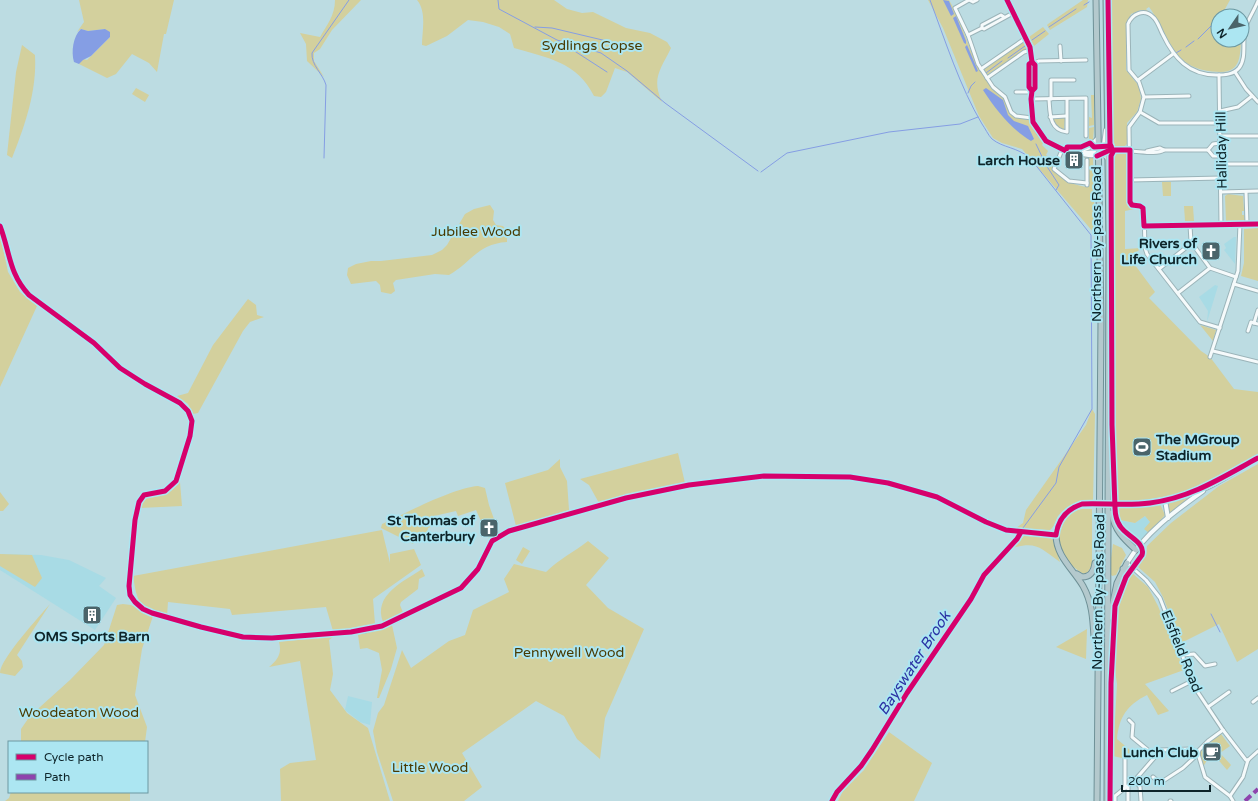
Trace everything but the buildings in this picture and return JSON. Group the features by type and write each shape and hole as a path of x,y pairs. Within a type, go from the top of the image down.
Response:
{"highway":[{"name":"Northern By-pass Road","path":"1096,0 1100,321 1096,684 1097,801"},
{"name":"Northern By-pass Road","path":"1106,0 1105,152 1107,158 1109,244 1107,801"},
{"path":"1109,488 1113,521 1116,530 1136,550"},
{"path":"1056,535 1058,549 1086,591 1091,606 1096,684"},
{"path":"1072,569 1082,577 1090,575 1095,565 1098,544"},
{"path":"1107,643 1114,593 1126,563"},
{"path":"1123,568 1133,568"}],"street":[{"path":"977,0 972,2 969,0 955,8 968,35 981,69 995,89 1006,98 1011,112 1016,116 1032,118"},
{"path":"1007,0 1032,48 1033,62"},
{"path":"1220,328 1200,322 1145,250 1143,208 1132,205 1130,202 1130,124 1140,112 1144,97 1138,80 1128,68 1128,24 1135,15 1145,13 1154,17 1173,54 1191,69 1204,74 1219,75 1235,72 1243,61 1245,30 1258,1"},
{"path":"968,35 982,28 984,29 1013,13"},
{"path":"981,69 1026,37"},
{"path":"1060,46 1061,61"},
{"path":"987,78 1032,48"},
{"path":"1138,80 1173,54"},
{"path":"1086,60 1039,61 1029,64 1029,88 1032,92 1032,118 1037,130 1046,141 1062,150 1080,154 1097,154 1130,150 1147,151 1151,153 1164,150 1208,150"},
{"path":"1235,72 1258,102"},
{"name":"Halliday Hill","path":"1219,75 1222,224"},
{"path":"1067,99 1067,132 1056,127 1050,117 1051,80 1074,80"},
{"path":"1016,92 1032,92"},
{"path":"1144,97 1189,96"},
{"path":"1220,110 1238,107 1252,96"},
{"path":"1031,100 1086,98 1086,136"},
{"path":"1140,112 1159,124 1220,123"},
{"path":"1050,117 1066,116"},
{"path":"1220,136 1258,136"},
{"path":"1074,152 1090,147 1097,139"},
{"path":"1208,150 1213,144 1220,143"},
{"path":"1062,150 1054,169 1070,181 1087,184 1087,160"},
{"path":"1208,150 1213,156 1220,156"},
{"path":"1220,164 1258,164"},
{"path":"1130,180 1221,178"},
{"path":"1221,192 1258,192"},
{"path":"1246,192 1247,224"},
{"path":"1210,357 1240,265 1240,224"},
{"path":"1144,226 1258,224"},
{"path":"1190,225 1192,244 1210,268 1236,277"},
{"path":"0,226 6,242 11,269 22,288 29,295 94,344 125,372 180,403 190,416 190,436 176,481 165,491 144,495 139,502 129,586 130,594 136,604 152,613 243,637 272,638 365,631 393,622 461,588 478,569 492,541 509,531 626,498 689,485 764,476 850,477 888,483 937,497 986,522 1006,530 1056,535 1058,525 1063,515 1073,508 1087,504 1150,503 1165,500 1210,486"},
{"path":"1159,269 1192,244"},
{"path":"1178,293 1210,268"},
{"path":"1234,284 1258,291"},
{"path":"1248,331 1258,310"},
{"path":"1252,317 1252,322"},
{"path":"1252,322 1258,324"},
{"path":"1213,351 1258,362"},
{"path":"1126,563 1136,550 1168,518 1210,486 1258,458"},
{"path":"1165,500 1168,518"},
{"path":"832,801 836,792 861,766 872,750 907,693 971,599 984,575 1017,540 1021,532"},
{"name":"Elsfield Road","path":"1126,563 1153,587 1160,598 1192,681 1222,730 1246,760 1248,760"},
{"path":"1183,655 1194,654 1205,666 1214,664"},
{"path":"1172,691 1192,681"},
{"path":"1208,707 1229,692"},
{"path":"1253,702 1258,698"},
{"path":"1130,720 1132,724 1132,737 1155,756"},
{"path":"1153,776 1160,783 1183,768 1208,741 1222,730"},
{"path":"1115,801 1115,796 1135,780 1161,750 1191,749 1198,753 1205,777 1230,796 1233,801"},
{"path":"1230,796 1243,777 1248,760 1257,753"},
{"path":"1125,758 1128,801"},
{"path":"1135,780 1140,787 1141,801"}],"shaded area":[{"path":"1236,237 1235,264 1224,250 1226,248 1224,244"},
{"path":"1215,285 1218,286 1207,322 1208,311 1199,297"},
{"path":"1145,516 1150,522 1149,533 1141,542 1126,530 1120,520 1135,523"},
{"path":"0,554 41,555 69,560 106,578 99,586 116,598 95,630 0,570"},
{"path":"348,696 372,702 370,725 360,722 345,710"}],"green space":[{"path":"79,0 174,0 166,34 164,34 157,72 149,63 132,54 116,74 107,78 79,64 83,59 87,60 110,37 105,29 88,31 81,29 77,32 84,22"},
{"path":"335,0 361,0 332,30 320,49 314,53 314,61 324,77 307,61 306,44 300,33 320,37 332,15"},
{"name":"Sydlings Copse","path":"417,0 554,0 567,9 582,13 593,12 626,28 650,33 667,42 671,48 657,80 657,86 662,102 627,72 615,68 606,92 601,97 594,96 579,76 570,69 550,59 514,48 510,34 499,27 483,22 468,20 447,36 426,46 422,45 423,16"},
{"path":"928,0 949,0 970,49 985,77 994,90 1003,97 1014,116 1030,120 1033,129 1044,142 1042,145 1048,151 1046,155 1049,157 1047,160 1050,165 1051,163 1053,165 1052,168 1060,176 1069,182 1089,187 1089,158 1065,154 1093,158 1095,233 1022,149 1002,143 993,138 979,116 943,28"},
{"path":"1083,0 1088,0 1087,7 1050,30 1047,25 1048,24"},
{"path":"1109,0 1230,0 1226,8 1210,8 1210,48 1240,48 1240,57 1236,66 1228,71 1221,72 1205,70 1192,66 1183,60 1175,52 1149,7 1146,9 1149,12 1141,10 1131,14 1126,26 1126,70 1139,86 1141,99 1137,112 1127,123 1127,144 1125,146 1114,146 1112,144"},
{"path":"1043,27 1049,34 1034,46 1029,37"},
{"path":"1023,42 1027,49 987,75 984,69"},
{"path":"22,45 35,55 34,82 26,120 12,158 7,155 16,72"},
{"path":"136,88 149,95 145,102 132,94"},
{"path":"1091,95 1094,95 1094,125 1089,126 1089,117 1092,118"},
{"path":"1052,118 1065,118 1064,130 1055,124"},
{"path":"1094,127 1093,142 1091,143 1089,138 1089,128"},
{"path":"1115,151 1127,151 1128,203 1132,208 1139,208 1125,211 1125,249 1142,248 1129,257 1155,292 1149,298 1201,351 1210,357 1234,389 1258,392 1258,456 1228,474 1198,488 1151,499 1115,502 1112,156"},
{"path":"1162,182 1171,182 1171,196 1163,196"},
{"path":"1228,194 1243,196 1244,211 1242,211 1242,215 1244,215 1245,220 1226,221 1225,196"},
{"name":"Jubilee Wood","path":"490,205 494,211 493,220 496,225 503,226 507,231 507,242 489,246 475,254 449,275 435,274 396,280 393,283 395,291 391,294 381,292 380,285 376,281 351,284 347,275 348,268 356,264 371,261 432,255 442,250 447,245 465,214 474,209"},
{"path":"1184,206 1193,206 1194,221 1185,221"},
{"path":"1258,228 1258,281 1241,276 1244,263 1244,229"},
{"path":"0,234 8,272 20,292 37,306 0,387"},
{"path":"248,299 256,305 257,315 264,317 250,322 243,331 198,413 193,414 188,404 177,396 188,393 213,345"},
{"path":"1200,325 1216,330 1213,341"},
{"path":"1092,409 1095,414 1093,501 1069,506 1058,516 1050,530 1016,528 1023,523 1026,510 1086,425"},
{"path":"678,453 685,483 599,503 589,485 580,479"},
{"path":"560,459 560,467 567,481 569,510 516,526 505,483 548,470"},
{"path":"1258,464 1258,649 1237,662 1219,624 1181,643 1163,597 1155,582 1137,566 1146,556 1147,546 1171,523 1219,486"},
{"path":"180,482 182,506 140,508 148,497 162,495 169,492"},
{"path":"478,486 485,488 489,505 499,533 489,539 476,510 458,516 456,511 434,516 431,521 433,526 428,528 427,533 416,538 413,544 381,528 382,524 443,496 456,491"},
{"path":"0,492 9,504 3,511 0,511"},
{"path":"1199,493 1169,514 1167,503 1169,501"},
{"path":"1160,504 1165,515 1149,533 1144,529 1150,522 1145,516 1135,523 1120,520 1118,507"},
{"path":"1082,509 1092,509 1092,565 1088,572 1084,574 1075,568 1067,559 1061,550 1059,540 1059,530 1062,521 1070,514"},
{"path":"382,530 390,563 390,554 414,549 421,565 373,599 375,624 333,631 326,607 232,615 230,609 168,602 167,616 145,606 138,599 136,593 133,576"},
{"path":"1024,536 1050,537 1053,540 1060,562 1038,547 1027,545 1012,548"},
{"name":"Pennywell Wood","path":"588,541 609,558 586,585 608,608 644,629 605,718 600,759 577,739 564,716 536,701 462,753 482,787 464,801 393,801 377,752 373,731 378,713 384,705 402,650 411,668 449,641 465,635 473,610 509,592 504,579 514,564 546,572 556,563"},
{"path":"1113,544 1122,548 1126,555 1116,575 1112,576 1109,572"},
{"path":"523,547 530,551 522,564 516,560"},
{"path":"0,554 32,555 42,578 35,587 0,566"},
{"path":"422,569 425,576 419,579 418,589 401,602 400,605 404,615 383,622 381,613 382,604 386,597 399,584"},
{"path":"1132,573 1148,587 1158,606 1184,670 1145,684 1169,711 1158,715 1147,695 1134,703 1125,712 1120,724 1117,739 1137,756 1125,756 1122,758 1113,756 1117,684 1114,661 1114,637 1116,613 1121,591"},
{"path":"50,604 17,655 22,661 23,667 15,676 0,673 6,658 13,648"},
{"name":"Woodeaton Wood","path":"117,605 131,605 153,616 142,649 135,695 147,727 145,741 21,741 21,729 30,716 70,680 104,645"},
{"path":"392,625 397,648 391,669 379,698 377,698 382,670 379,653 367,648 360,649 358,635"},
{"path":"1087,629 1086,659 1056,647"},
{"path":"334,636 329,640 333,674 330,690 347,713 368,728 390,801 281,801 280,769 290,763 316,760 300,661 269,667 275,662 280,653 279,642"},
{"path":"889,732 932,763 914,801 838,801 843,791 864,770"},
{"path":"1221,734 1230,746 1220,753 1231,765 1227,770 1215,756 1212,758 1209,757 1203,767 1199,753 1205,746"},
{"path":"11,793 130,793 130,801 5,801 9,798"}],"water":[{"path":"943,0 949,1 954,14 951,16"},
{"path":"956,16 966,44 964,43 953,18"},
{"path":"81,29 88,31 105,29 110,32 110,37 91,56 79,64 74,62 73,49 74,40"},
{"path":"967,45 978,71 976,72 965,47"},
{"path":"986,88 1003,100 1008,115 1014,121 1028,126 1034,139 1031,141 1017,131 1004,118 983,90"}],"waterway":[{"path":"324,158 326,85 313,62 312,53 349,0"},
{"path":"498,0 499,9 557,40 601,53 627,71 665,103 758,171"},
{"name":"Bayswater Brook","path":"930,0 960,79 974,110 989,136 996,142 1025,154 1030,158 1091,235 1092,409 1059,467 1056,483 1023,528"},
{"path":"1084,5 1089,2"},
{"path":"1049,27 1076,9"},
{"path":"535,27 552,28 632,47"},
{"path":"1198,39 1210,27"},
{"path":"1032,40 1045,31"},
{"path":"559,41 607,72"},
{"path":"1186,47 1194,41"},
{"path":"1008,58 1025,46"},
{"path":"1176,53 1181,50"},
{"path":"986,73 1002,61"},
{"path":"968,93 971,86 975,82"},
{"path":"761,172 787,153 889,132 960,124 978,117"},
{"path":"1036,144 1046,165 1059,185 1056,190"},
{"name":"Bayswater Brook","path":"973,591 982,572 1013,541"},
{"name":"Bayswater Brook","path":"909,687 971,595"},
{"path":"1211,614 1220,632"},
{"name":"Bayswater Brook","path":"868,752 872,746"},
{"name":"Bayswater Brook","path":"857,768 863,759"},
{"name":"Bayswater Brook","path":"829,801 836,791"}],"marked path":[{"path":"1245,801 1258,789"}],"cycle path":[{"path":"1007,0 1030,47 1032,62"},
{"path":"1108,0 1110,144 1113,152 1111,156 1112,425 1115,510 1120,526 1141,546 1142,550 1142,555 1126,577 1115,606 1111,683 1110,801"},
{"path":"1032,91 1029,87 1029,64 1032,62 1035,65 1035,88 1032,91 1031,99 1033,122 1046,141 1066,151 1067,147 1081,147 1090,143 1094,147 1111,146"},
{"path":"1097,156 1110,150 1130,150 1130,202 1132,205 1143,208 1144,226 1258,224"},
{"path":"0,226 17,279 29,295 94,343 120,368 145,384 180,403 188,411 192,421 190,436 176,481 165,491 144,495 139,502 135,520 129,586 130,595 143,609 152,613 243,637 272,638 351,632 382,626 461,588 478,569 492,541 509,531 626,498 689,485 764,476 850,477 888,483 937,497 986,522 1006,530 1056,535 1057,529 1064,515 1082,504 1150,503 1179,497 1206,486 1258,458"},
{"path":"832,801 837,792 861,766 872,750 907,693 971,599 984,575 1017,539 1021,532"}],"place":[{"name":"Larch House","path":"1074,160"},
{"name":"Rivers of Life Church","path":"1211,251"},
{"name":"The MGroup Stadium","path":"1142,447"},
{"name":"St Thomas of Canterbury","path":"489,528"},
{"name":"OMS Sports Barn","path":"92,615"},
{"name":"Lunch Club","path":"1212,752"}],"park label":[{"name":"Little Wood","path":"430,767"}]}
